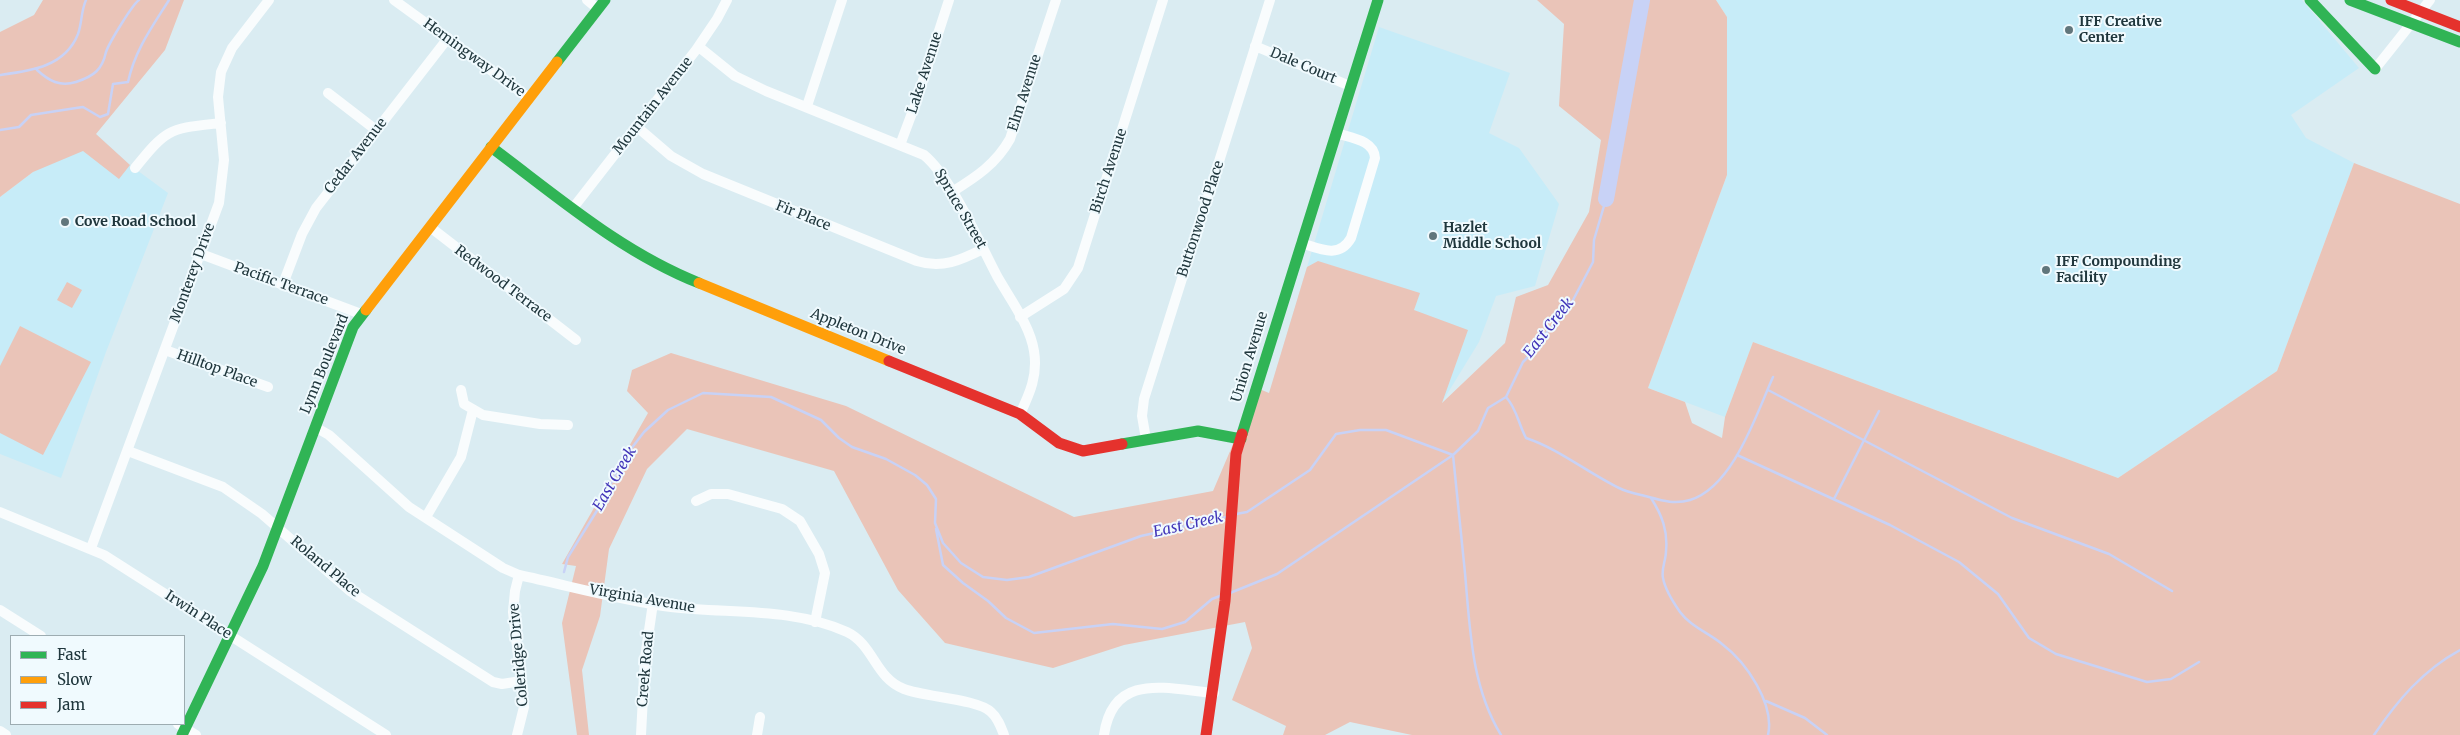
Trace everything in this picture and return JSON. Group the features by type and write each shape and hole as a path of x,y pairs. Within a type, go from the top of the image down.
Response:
{"main road":[{"name":"Union Avenue","path":"1206,735 1214,693 1225,601 1236,454 1378,0"},
{"path":"2310,0 2374,68"},
{"path":"2350,0 2460,42"},
{"path":"2391,0 2460,27"},
{"name":"Lynn Boulevard","path":"185,723 263,566 349,336 361,314 601,4"},
{"name":"Appleton Drive","path":"492,147 621,245 666,270 1020,414 1059,443 1074,450 1083,451 1198,431 1241,439"}],"street":[{"name":"Monterey Drive","path":"92,548 201,254 223,184 224,160 218,97 220,72 232,48 269,0"},
{"name":"Hemingway Drive","path":"394,0 529,98"},
{"path":"587,0 601,4"},
{"name":"Mountain Avenue","path":"573,208 699,47 717,20 727,0"},
{"path":"807,106 842,0"},
{"name":"Lake Avenue","path":"900,145 915,106 949,0"},
{"name":"Elm Avenue","path":"952,192 987,170 998,158 1010,139 1056,0"},
{"name":"Birch Avenue","path":"1020,317 1064,289 1078,268 1163,0"},
{"name":"Buttonwood Place","path":"1146,439 1142,416 1144,399 1270,0"},
{"path":"2374,68 2430,0"},
{"name":"Cedar Avenue","path":"283,284 311,216 448,38"},
{"name":"Dale Court","path":"1256,46 1350,86"},
{"name":"Spruce Street","path":"699,47 735,76 766,91 924,155 933,162 952,192 1020,317 1032,344 1035,364 1034,381 1020,414"},
{"path":"328,93 376,130"},
{"path":"135,168 155,142 169,132 182,128 221,123"},
{"name":"Fir Place","path":"636,126 671,156 703,174 917,262 932,265 950,264 983,249"},
{"path":"1302,243 1323,250 1337,251 1348,244 1351,238 1375,158 1375,152 1368,144 1336,133"},
{"name":"Redwood Terrace","path":"430,227 576,340"},
{"name":"Pacific Terrace","path":"201,254 361,314"},
{"name":"Hilltop Place","path":"165,350 268,387"},
{"path":"461,390 464,404 482,415 540,424 568,425"},
{"path":"426,517 461,457 472,410"},
{"name":"Virginia Avenue","path":"315,427 329,435 409,507 503,568 519,575 679,608 769,613 815,622 846,632 858,639 868,650 881,673 893,684 908,690 985,707 996,718 1004,735"},
{"name":"Roland Place","path":"128,450 218,485 262,514 350,591 484,676 502,684 521,681"},
{"path":"696,501 711,494 728,494 782,509 800,521 819,554 825,573 815,622"},
{"name":"Irwin Place","path":"0,512 92,548 386,735"},
{"name":"Coleridge Drive","path":"517,735 524,707 513,612 519,575"},
{"name":"Creek Road","path":"641,735 645,658 653,603"},
{"path":"0,610 39,635"},
{"path":"1104,735 1109,717 1115,706 1134,690 1154,686 1214,693"},
{"path":"757,735 760,718"},
{"path":"182,729 196,735"},
{"path":"0,731 6,735"}],"shaded area":[{"path":"43,0 184,0 165,50 96,134 130,165 119,179 83,151 33,172 0,197 0,32 34,15"},
{"path":"1537,0 1716,0 1727,17 1727,175 1648,388 1685,402 1692,423 1722,438 1725,417 1753,342 2118,478 2277,371 2354,163 2460,204 2460,735 1412,735 1350,722 1325,735 1283,735 1286,726 1232,700 1252,648 1245,622 1124,645 1053,668 945,643 898,590 834,471 687,429 647,469 609,549 600,616 582,670 589,735 577,735 562,623 576,566 562,564 648,413 627,391 632,370 671,353 846,406 1074,517 1213,491 1257,388 1269,393 1307,267 1318,261 1420,293 1414,310 1468,330 1442,403 1505,343 1516,297 1548,285 1589,212 1601,140 1559,106 1564,24"},
{"path":"1716,0 2302,0 2359,68 2291,115 2306,138 2354,163 2277,371 2118,478 1753,342 1725,417 1648,388 1727,175 1727,17"},
{"name":"Hazlet Middle School","path":"1379,27 1510,73 1489,133 1519,148 1559,204 1535,286 1496,296 1479,342 1441,404 1269,394"},
{"path":"96,134 130,165 168,193 106,352 61,478 0,454 0,197 33,172"},
{"path":"67,282 82,290 72,308 57,300"},
{"path":"20,326 91,362 43,455 0,433 0,366"}],"waterway":[{"path":"0,75 34,69 65,54 78,34 86,0"},
{"path":"37,70 50,80 65,84 76,82 92,75 99,68 116,33 139,0"},
{"path":"0,130 19,127 31,115 76,108 83,107 100,117 108,114 113,84 128,82 135,59 150,29 169,0"},
{"name":"East Creek","path":"1606,199 1642,0"},
{"name":"East Creek","path":"1236,514 1247,512 1310,470 1336,434 1360,430 1386,430 1453,455 1478,431 1488,408 1506,397 1523,362 1537,348 1547,332 1572,302 1593,262 1594,240 1606,199"},
{"path":"1506,397 1515,411 1526,438 1550,448 1622,489 1662,500 1678,502 1690,500 1705,493 1719,481 1731,465 1751,429 1773,377"},
{"path":"1768,390 2012,518 2109,554 2172,591"},
{"name":"East Creek","path":"564,572 568,557 598,509 624,458 644,432 668,410 703,393 771,397 821,420 839,438 852,447 886,459 915,475 927,485 936,499 935,523 943,543 961,563 983,577 1007,580 1029,577 1141,536 1226,517"},
{"path":"1834,499 1879,411"},
{"path":"1230,593 1277,574 1453,455 1474,656 1483,697 1501,735"},
{"path":"1737,455 1890,525 1959,562 1998,594 2029,638 2056,654 2147,682 2171,679 2199,662"},
{"path":"1651,498 1661,517 1665,530 1666,551 1663,575 1667,591 1684,617 1731,652 1749,673 1763,697 1767,710 1768,735"},
{"path":"936,529 943,565 1006,618 1034,633 1113,624 1162,629 1185,622 1212,599 1220,596"},
{"path":"2374,735 2412,687 2434,667 2460,650"},
{"path":"1766,701 1805,718 1827,735"}],"traffic: fast":[{"path":"557,62 605,0"},
{"path":"1242,434 1378,0"},
{"path":"2310,0 2375,69"},
{"path":"2350,0 2460,42"},
{"path":"491,147 617,240 643,256 699,283"},
{"path":"182,735 263,566 353,327 366,310"},
{"path":"1122,444 1198,431 1241,439"}],"traffic: slow":[{"path":"366,310 557,62"},
{"path":"699,283 889,361"}],"traffic: jam":[{"path":"2391,0 2460,27"},
{"path":"889,361 1020,414 1059,443 1083,451 1122,444"},
{"path":"1206,735 1225,601 1236,454 1242,434"}],"place":[{"name":"IFF Creative Center","path":"2069,30"},
{"name":"Cove Road School","path":"65,222"},
{"name":"Hazlet Middle School","path":"1433,236"},
{"name":"IFF Compounding Facility","path":"2046,270"}]}
